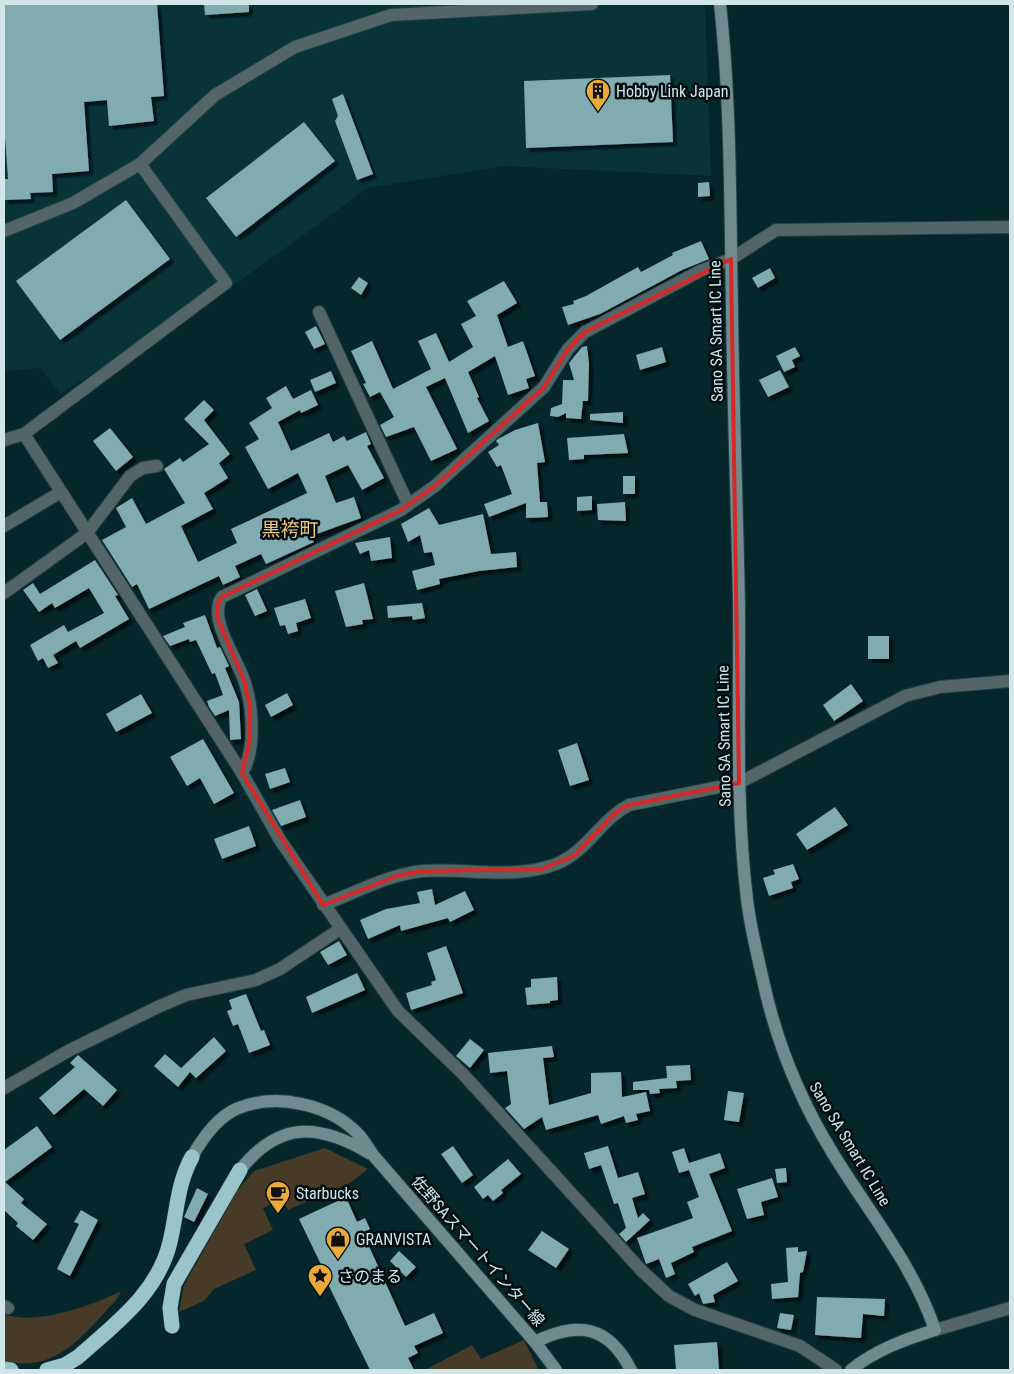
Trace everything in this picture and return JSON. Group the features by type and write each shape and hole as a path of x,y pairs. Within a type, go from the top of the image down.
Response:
{"highway":[{"path":"47,1370 66,1365 78,1357 143,1296 155,1280 170,1243 177,1196 185,1168 192,1156"},
{"path":"172,1326 170,1308 174,1284 240,1170"},
{"path":"4,1369 11,1370"}],"main road":[{"name":"Sano SA Smart IC Line","path":"720,4 726,87 731,259 738,600 739,783 747,900 763,982 780,1043 793,1079 831,1151 901,1258 924,1301 935,1330"},
{"name":"佐野SAスマートインター線","path":"192,1156 199,1143 214,1125 235,1110 254,1104 278,1101 299,1102 340,1120 360,1136 373,1155 535,1342 556,1370"},
{"name":"佐野SAスマートインター線","path":"240,1170 253,1153 268,1144 290,1133 313,1130 337,1136 373,1155"},
{"path":"535,1342 555,1332 571,1329 597,1332 618,1348 631,1370"},
{"path":"851,1370 863,1360 907,1339 935,1330"}],"street":[{"path":"4,231 73,203 140,164 215,96 295,47 391,15 592,4"},
{"path":"4,440 24,434 226,283 140,164"},
{"path":"242,773 247,764 249,748 250,708 245,682 217,617 217,605 222,597 408,504 435,486 544,387 568,349 585,332 700,271 731,259 776,230 1010,228"},
{"path":"319,312 408,504"},
{"path":"24,434 242,773 280,840 323,905 398,1011 463,1074 641,1270 669,1296 695,1310 800,1346 836,1370"},
{"path":"4,593 87,534 130,476 143,468 157,466"},
{"path":"4,526 61,492"},
{"path":"323,905 397,876 422,871 502,872 542,869 575,855 616,812 629,805 739,783 905,696 940,687 1010,682"},
{"path":"4,1088 70,1050 160,1006 186,995 256,980 280,970 340,929"},
{"path":"935,1330 1010,1308"}],"highlighted area":[{"path":"731,259 739,783 629,805 616,812 575,855 542,869 422,871 397,876 323,905 242,773 250,739 250,708 245,683 217,617 217,605 222,597 401,510 435,486 544,387 568,349 585,332"}],"shaded area":[{"path":"4,4 705,4 711,176 503,166 368,188 233,286 60,394 40,368 4,371"},
{"path":"325,1148 368,1169 350,1183 288,1210 282,1199 263,1208 273,1230 244,1244 256,1270 214,1289 204,1301 179,1312 184,1285 237,1191 254,1171"},
{"path":"121,1291 117,1299 93,1325 68,1348 39,1362 23,1364 4,1361 4,1314 31,1318 63,1313 95,1303"},
{"path":"524,1340 539,1370 425,1370 472,1345 481,1359"}],"building":[{"path":"4,4 157,4 164,96 151,97 154,121 109,126 107,100 84,102 89,171 52,174 53,192 30,193 31,199 4,200 4,179 8,179 4,123"},
{"path":"204,4 249,4 249,12 205,15"},
{"name":"Hobby Link Japan","path":"670,75 673,142 526,148 524,81"},
{"path":"343,94 373,174 357,180 335,121 338,116 332,99"},
{"path":"304,122 335,161 236,237 206,198"},
{"path":"709,182 710,196 698,197 698,183"},
{"path":"126,200 170,259 60,340 16,281"},
{"path":"701,241 709,259 682,270 600,314 568,325 562,307 574,304 573,301 586,296 638,267 641,272 673,255 672,253"},
{"path":"770,268 775,278 758,288 752,278"},
{"path":"359,277 368,283 361,295 351,288"},
{"path":"504,281 517,303 497,315 508,347 523,341 535,376 526,379 529,388 508,395 495,356 468,372 479,397 477,398 489,421 468,433 445,378 426,387 457,449 431,461 414,427 386,437 380,425 394,417 380,392 370,397 363,384 366,383 351,351 372,341 393,389 431,369 418,341 436,333 449,362 473,347 461,324 476,316 467,301"},
{"path":"316,326 325,344 314,349 305,332"},
{"path":"587,346 589,364 588,401 583,401 581,419 566,418 566,413 558,417 550,416 551,408 562,404 563,380 574,380 569,363 582,347"},
{"path":"662,347 666,362 640,370 636,355"},
{"path":"795,347 800,356 792,360 795,367 784,372 776,356"},
{"path":"780,370 789,387 768,397 759,380"},
{"path":"331,371 336,383 315,392 310,380"},
{"path":"286,386 293,399 311,390 318,405 301,413 300,410 278,422 291,451 329,433 333,442 344,436 347,441 366,432 371,444 367,446 384,478 362,490 348,465 325,476 336,503 354,497 361,518 311,536 314,542 266,564 261,554 235,566 240,577 223,585 219,576 149,609 137,584 132,587 102,540 126,527 116,508 132,498 146,524 185,503 164,469 180,458 183,462 209,444 184,419 204,400 214,410 204,420 230,454 219,463 228,478 204,493 213,509 181,526 198,562 237,543 231,529 307,493 298,473 268,489 245,447 259,439 249,423 272,408 266,398"},
{"path":"623,412 623,423 590,420 590,414"},
{"path":"538,423 545,462 537,463 540,502 547,502 548,517 526,518 526,503 489,517 484,504 512,494 501,465 497,467 488,452 499,445 496,441 498,439 515,430"},
{"path":"110,428 133,457 116,471 93,441"},
{"path":"624,434 628,453 584,455 584,459 569,460 567,438"},
{"path":"623,476 635,476 635,494 623,494"},
{"path":"592,496 592,510 577,511 577,497"},
{"path":"625,502 626,521 598,520 597,504"},
{"path":"429,508 439,525 483,514 491,554 516,552 517,567 479,571 439,579 440,584 417,590 412,571 435,565 432,552 424,553 420,535 408,542 401,524"},
{"path":"390,537 392,558 371,561 369,550 360,554 355,543"},
{"path":"95,560 118,595 115,596 129,619 80,648 76,641 53,655 58,663 48,668 43,658 38,661 30,645 64,625 68,632 104,613 89,588 55,608 52,603 39,612 23,590 33,583 40,594"},
{"path":"364,583 373,619 362,620 363,624 346,627 335,591"},
{"path":"257,589 267,611 255,616 245,595"},
{"path":"305,599 311,618 296,623 298,631 288,634 285,625 280,626 274,608"},
{"path":"422,603 425,618 413,620 412,616 388,618 387,606"},
{"path":"205,615 217,648 220,647 229,666 225,668 239,702 241,739 230,740 229,710 215,716 209,707 207,701 223,695 215,673 212,674 196,640 190,642 189,639 170,646 163,636 185,627 183,623"},
{"path":"868,636 889,636 889,659 868,659"},
{"path":"851,684 863,701 834,721 823,705"},
{"path":"287,693 293,705 271,717 265,705"},
{"path":"141,694 152,713 116,732 106,714"},
{"path":"203,739 234,793 214,804 200,778 187,786 170,757"},
{"path":"577,743 589,780 570,786 558,750"},
{"path":"285,768 290,782 270,789 265,774"},
{"path":"300,800 306,817 281,826 272,810"},
{"path":"835,807 848,825 807,850 796,834"},
{"path":"249,826 256,846 222,859 214,839"},
{"path":"793,864 799,879 791,882 793,888 769,896 763,878 775,874 773,870"},
{"path":"432,889 435,905 465,891 474,910 450,922 448,918 401,931 400,925 368,939 360,920 386,909 420,903 417,892"},
{"path":"339,941 347,955 328,965 320,952"},
{"path":"446,946 463,993 411,1010 406,993 432,985 431,982 436,980 427,953"},
{"path":"357,973 365,990 312,1013 306,997"},
{"path":"557,977 558,1000 550,1001 550,1003 527,1005 525,988 531,987 531,979"},
{"path":"246,994 261,1031 264,1030 270,1045 249,1053 238,1024 233,1026 227,1011 232,1009 229,1000"},
{"path":"214,1037 226,1051 196,1078 190,1072 178,1087 154,1066 165,1054 181,1068"},
{"path":"470,1039 484,1050 470,1068 456,1056"},
{"path":"552,1046 554,1057 543,1058 549,1105 591,1093 591,1073 621,1072 622,1097 646,1092 650,1111 636,1114 638,1120 626,1123 624,1116 601,1124 598,1115 546,1130 542,1117 524,1129 505,1108 511,1104 507,1071 490,1073 488,1053"},
{"path":"78,1055 117,1090 103,1106 84,1089 54,1115 39,1098 75,1067 70,1063"},
{"path":"690,1065 691,1080 676,1081 677,1088 659,1089 660,1093 650,1094 649,1090 633,1090 633,1082 667,1078 666,1066"},
{"path":"728,1091 744,1093 739,1122 724,1120"},
{"path":"37,1126 52,1147 5,1182 24,1199 21,1203 47,1224 33,1240 16,1226 18,1223 4,1210 4,1150"},
{"path":"453,1146 473,1175 462,1183 441,1154"},
{"path":"608,1146 618,1178 638,1172 645,1194 632,1198 638,1218 643,1213 650,1220 626,1242 619,1234 626,1228 618,1203 614,1204 601,1165 589,1169 584,1153"},
{"path":"684,1148 689,1163 720,1153 725,1168 709,1174 732,1231 692,1247 694,1252 671,1263 675,1274 666,1278 659,1259 646,1264 637,1238 693,1218 687,1202 699,1197 689,1170 679,1173 672,1152"},
{"path":"508,1159 521,1174 501,1190 503,1193 493,1201 488,1195 483,1199 474,1187"},
{"path":"786,1168 787,1182 777,1183 775,1169"},
{"path":"772,1178 778,1197 761,1202 764,1215 747,1219 737,1189"},
{"path":"197,1188 208,1194 194,1222 184,1217"},
{"path":"346,1197 357,1222 365,1218 370,1229 363,1233 405,1326 434,1313 443,1333 414,1346 418,1353 408,1358 414,1370 370,1370 325,1278 327,1277 299,1219"},
{"path":"81,1210 98,1220 70,1276 57,1269 79,1224 74,1222"},
{"path":"542,1231 569,1249 556,1268 528,1250"},
{"path":"798,1247 798,1252 807,1251 803,1272 800,1273 798,1297 772,1299 771,1284 788,1282 786,1248"},
{"path":"399,1251 416,1267 406,1277 390,1261"},
{"path":"727,1262 738,1281 713,1295 715,1302 703,1304 699,1293 695,1296 688,1284"},
{"path":"817,1297 885,1299 884,1316 863,1314 861,1338 815,1335"},
{"path":"780,1313 794,1315 791,1330 777,1328"},
{"path":"717,1342 719,1370 676,1370 674,1345"}],"place":[{"name":"Hobby Link Japan","path":"598,112"},
{"name":"Starbucks","path":"278,1214"},
{"name":"GRANVISTA","path":"338,1260"},
{"name":"さのまる","path":"320,1297"}],"district":[{"name":"黒袴町","path":"290,529"}]}
